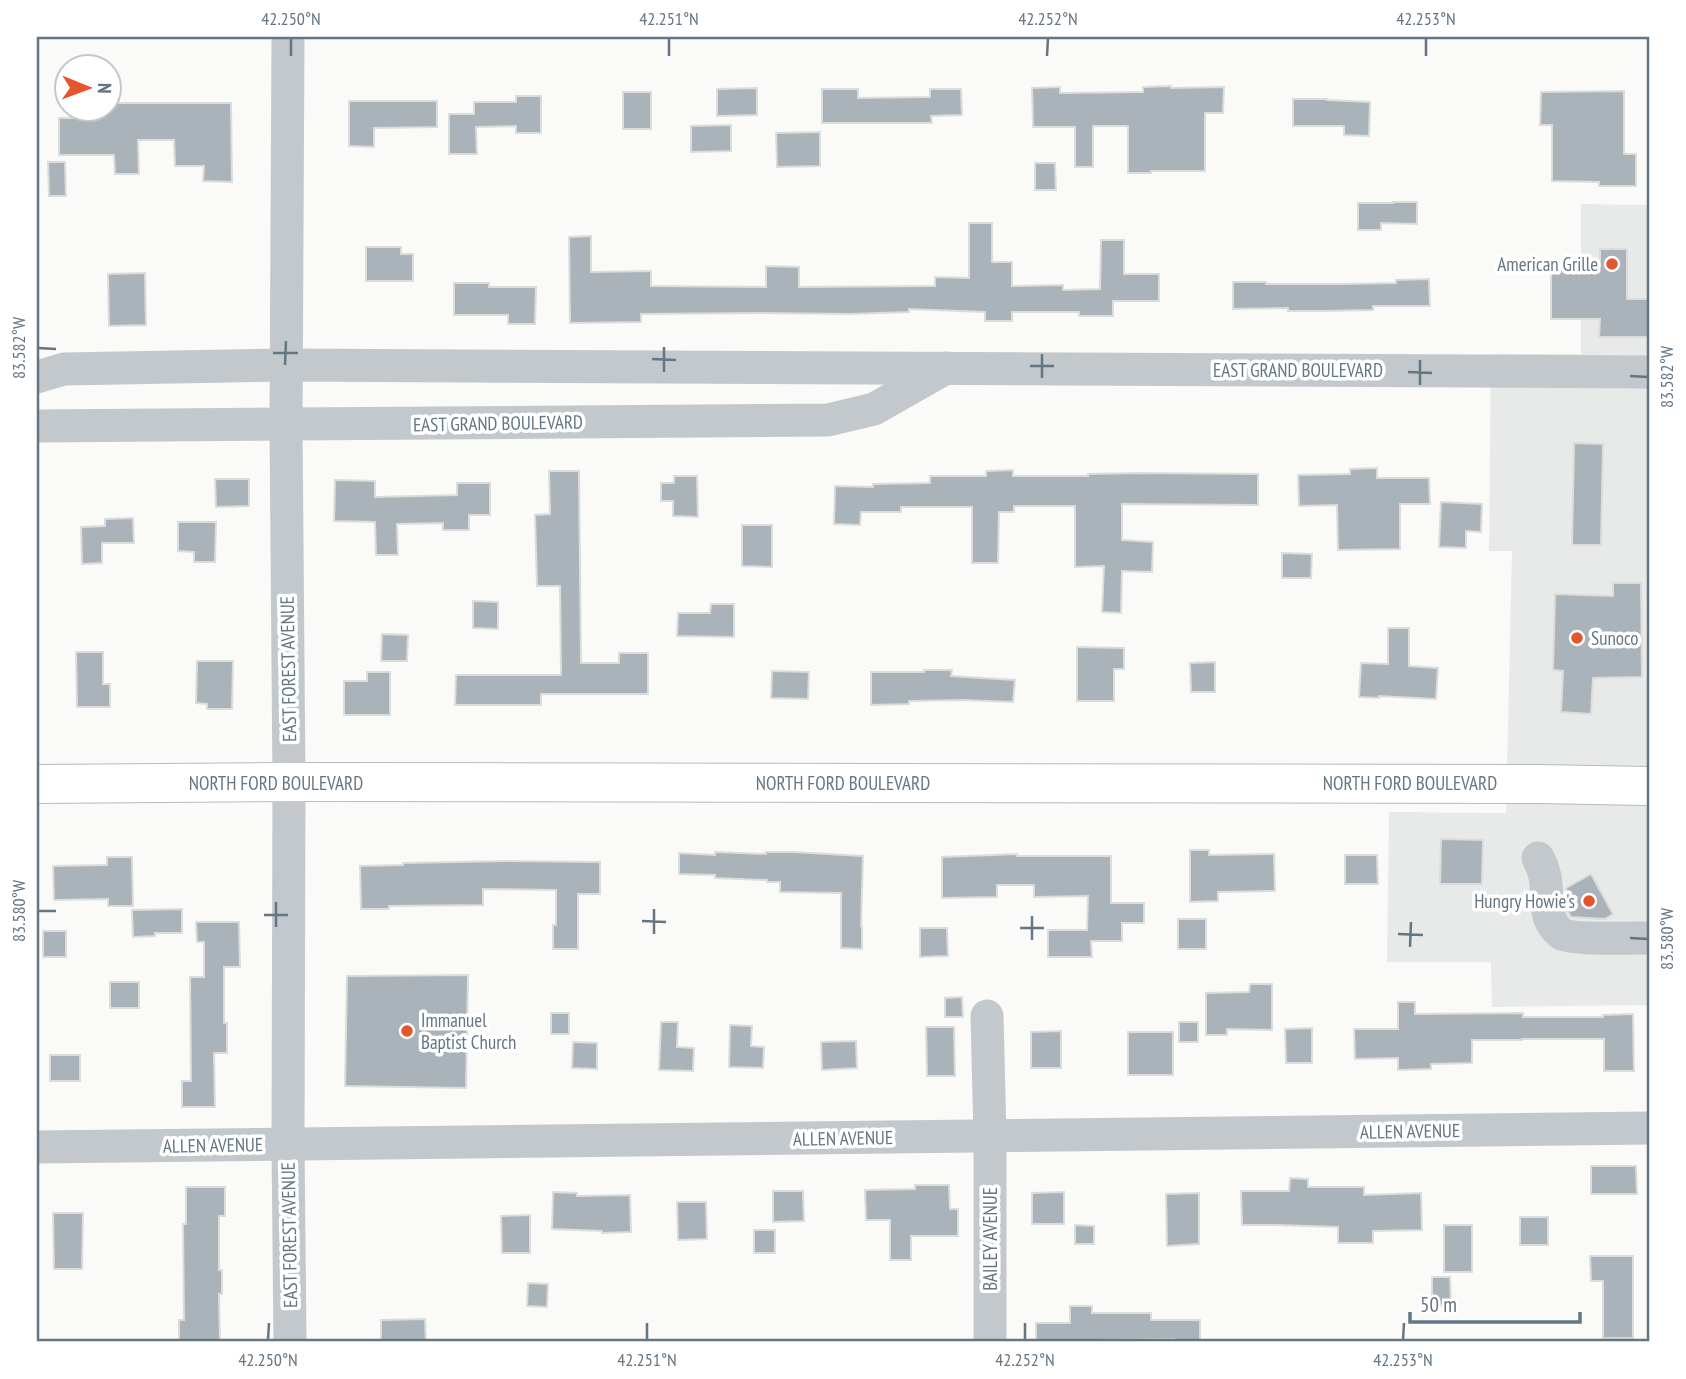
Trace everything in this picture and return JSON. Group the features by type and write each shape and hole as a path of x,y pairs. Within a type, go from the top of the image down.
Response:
{"main road":[{"name":"NORTH FORD BOULEVARD","path":"37,784 1537,783 1649,786"}],"street":[{"name":"EAST FOREST AVENUE","path":"288,37 286,425 290,1342"},
{"name":"EAST GRAND BOULEVARD","path":"37,377 64,369 286,365 1649,372"},
{"name":"EAST GRAND BOULEVARD","path":"37,426 828,420 874,409 947,368"},
{"path":"1538,858 1547,883 1548,912 1556,929 1569,936 1649,938"},
{"name":"BAILEY AVENUE","path":"987,1016 990,1342"},
{"name":"ALLEN AVENUE","path":"37,1147 1649,1128"}],"shaded area":[{"path":"1581,204 1649,205 1649,1005 1492,1007 1491,962 1387,962 1389,812 1506,813 1512,551 1489,551 1491,354 1581,354"}],"building":[{"path":"1060,87 1060,93 1143,92 1143,87 1224,87 1223,113 1205,113 1205,171 1128,173 1128,126 1093,126 1093,167 1075,167 1075,127 1033,127 1032,88"},
{"path":"757,88 757,115 717,116 717,89"},
{"path":"822,89 858,89 858,98 930,97 930,89 961,89 962,115 931,116 932,123 822,123"},
{"path":"1624,91 1624,154 1636,154 1636,186 1599,186 1599,182 1552,181 1552,125 1540,125 1541,92"},
{"path":"623,92 651,92 651,129 623,129"},
{"path":"516,96 541,96 541,133 516,133 516,126 476,127 477,154 449,154 449,114 474,114 474,102 516,102"},
{"path":"1293,99 1370,102 1369,136 1344,135 1344,126 1293,126"},
{"path":"349,101 437,101 437,127 374,128 374,147 349,146"},
{"path":"122,103 231,103 232,182 203,181 204,166 175,166 174,140 138,140 139,174 115,174 114,155 59,155 59,122 122,122"},
{"path":"731,125 731,151 691,152 691,126"},
{"path":"820,132 820,166 777,167 776,133"},
{"path":"48,162 65,162 66,196 49,196"},
{"path":"1035,163 1055,163 1056,190 1035,190"},
{"path":"1417,202 1417,224 1381,223 1381,230 1358,230 1358,203"},
{"path":"969,223 992,223 992,262 1012,262 1012,286 1063,285 1063,290 1100,289 1101,240 1124,240 1124,274 1159,274 1159,301 1113,301 1113,316 1079,316 1079,312 1012,312 1012,321 985,321 985,312 909,309 909,312 850,314 641,314 641,322 570,323 569,237 591,236 591,272 651,271 651,286 766,287 766,266 799,267 799,287 935,286 935,277 969,278"},
{"path":"366,247 401,247 401,254 413,254 413,281 366,281"},
{"path":"1600,249 1627,249 1627,299 1649,299 1649,337 1599,337 1600,319 1551,319 1551,260 1600,260"},
{"path":"145,273 146,325 109,326 108,274"},
{"path":"1429,279 1430,306 1373,306 1373,310 1321,311 1288,311 1288,308 1233,309 1233,282 1340,284 1396,283 1396,280"},
{"path":"454,283 489,283 489,287 536,287 535,324 508,324 508,315 454,315"},
{"path":"1574,443 1603,444 1601,545 1572,545"},
{"path":"1377,468 1377,478 1429,478 1430,504 1400,504 1400,549 1338,550 1337,505 1299,506 1298,475 1350,474 1350,469"},
{"path":"1013,470 1013,476 1258,474 1258,505 1122,504 1122,540 1153,542 1152,572 1122,571 1121,613 1102,612 1104,566 1075,567 1075,506 1014,506 1014,512 999,512 998,563 972,563 972,507 901,507 901,512 861,512 860,525 834,524 835,486 873,487 873,484 930,483 930,476 986,476 986,471"},
{"path":"549,471 579,471 581,663 619,663 619,653 648,653 648,694 541,694 541,705 455,705 456,675 561,675 560,586 537,586 535,515 550,514"},
{"path":"674,476 697,476 698,517 673,516 673,501 661,501 661,483 674,483"},
{"path":"215,479 249,479 249,506 216,507"},
{"path":"335,480 375,481 375,497 457,495 457,483 490,483 490,515 469,515 469,530 443,530 443,523 397,524 398,555 376,555 375,522 334,521"},
{"path":"1441,502 1482,504 1481,532 1466,531 1466,548 1439,547"},
{"path":"133,518 134,543 102,543 102,563 82,564 81,527 105,526 105,519"},
{"path":"178,522 216,522 215,562 194,562 194,552 178,551"},
{"path":"742,525 772,525 772,567 742,566"},
{"path":"1282,553 1312,554 1311,578 1282,578"},
{"path":"1613,583 1641,583 1642,677 1593,678 1591,714 1561,712 1563,671 1553,670 1555,594 1613,596"},
{"path":"473,601 498,602 498,629 473,628"},
{"path":"711,604 734,604 734,637 677,636 678,613 710,613"},
{"path":"1388,628 1409,628 1409,666 1438,668 1436,699 1359,697 1361,663 1388,664"},
{"path":"382,634 408,635 407,661 381,661"},
{"path":"1077,647 1124,648 1124,669 1114,669 1114,701 1077,701"},
{"path":"76,652 103,652 103,684 110,684 110,707 77,707"},
{"path":"197,661 233,661 232,709 207,709 207,704 196,703"},
{"path":"1215,662 1215,692 1191,692 1190,663"},
{"path":"952,670 951,676 1015,680 1013,702 909,701 909,704 871,705 871,672"},
{"path":"772,671 809,672 808,699 771,698"},
{"path":"367,672 390,672 390,715 344,715 344,681 367,681"},
{"path":"1441,839 1483,840 1482,884 1440,884"},
{"path":"1190,850 1209,850 1209,855 1274,854 1275,891 1218,892 1218,901 1190,902"},
{"path":"715,852 793,852 863,856 862,949 841,948 841,893 780,892 780,882 679,874 679,853 715,855"},
{"path":"1017,854 1111,856 1111,903 1144,903 1144,923 1122,923 1122,941 1091,941 1092,957 1048,957 1048,930 1087,930 1088,896 1034,897 1034,885 997,885 997,897 942,898 942,857"},
{"path":"1345,855 1377,855 1378,884 1345,884"},
{"path":"107,857 132,857 133,906 108,906 108,899 54,900 53,866 107,865"},
{"path":"508,861 600,862 600,894 578,894 578,949 553,949 556,890 483,889 483,905 361,909 360,866"},
{"path":"1591,874 1613,914 1605,919 1571,917 1567,910 1566,888"},
{"path":"182,909 182,933 155,933 155,936 133,937 132,910"},
{"path":"1178,919 1206,919 1206,949 1178,949"},
{"path":"196,922 239,922 240,967 224,967 227,1053 214,1053 215,1107 182,1107 182,1081 191,1081 190,977 204,977 204,942 197,942"},
{"path":"920,928 947,928 948,956 920,957"},
{"path":"43,931 66,931 66,957 43,957"},
{"name":"Immanuel Baptist Church","path":"468,975 466,1088 345,1086 347,976"},
{"path":"110,982 139,982 139,1008 110,1008"},
{"path":"1250,984 1272,984 1272,1030 1227,1029 1227,1035 1206,1035 1206,993 1249,992"},
{"path":"962,997 963,1017 945,1017 945,998"},
{"path":"1398,1002 1415,1002 1415,1014 1523,1013 1523,1017 1603,1017 1633,1014 1634,1071 1604,1071 1604,1039 1472,1040 1472,1063 1431,1064 1431,1069 1398,1070 1398,1058 1355,1059 1354,1029 1398,1029"},
{"path":"551,1013 569,1013 569,1034 551,1034"},
{"path":"661,1022 678,1022 677,1047 694,1048 693,1071 659,1070"},
{"path":"1179,1022 1198,1022 1198,1042 1179,1042"},
{"path":"730,1025 752,1026 751,1046 764,1047 763,1068 729,1067"},
{"path":"926,1027 954,1027 955,1076 927,1076"},
{"path":"1312,1028 1312,1063 1286,1063 1285,1029"},
{"path":"1061,1031 1061,1068 1031,1068 1031,1032"},
{"path":"1128,1032 1173,1032 1173,1075 1128,1075"},
{"path":"856,1041 857,1068 822,1070 821,1042"},
{"path":"573,1042 597,1043 597,1069 572,1068"},
{"path":"50,1055 80,1055 80,1081 50,1081"},
{"path":"1591,1166 1636,1166 1637,1194 1591,1194"},
{"path":"1290,1178 1308,1179 1308,1187 1364,1187 1364,1195 1421,1193 1422,1230 1373,1231 1373,1243 1338,1243 1338,1227 1242,1225 1241,1191 1289,1191"},
{"path":"915,1185 949,1185 950,1209 958,1209 958,1236 911,1236 911,1260 890,1260 890,1220 866,1220 865,1190 915,1189"},
{"path":"186,1187 225,1187 225,1216 219,1216 219,1270 222,1270 222,1294 219,1294 220,1342 179,1342 179,1320 184,1320 183,1224 186,1224"},
{"path":"773,1191 803,1191 804,1221 773,1222"},
{"path":"553,1192 577,1193 577,1196 630,1195 631,1232 552,1229"},
{"path":"1064,1192 1064,1224 1032,1224 1032,1193"},
{"path":"1199,1193 1199,1244 1167,1246 1166,1194"},
{"path":"677,1202 706,1202 707,1239 678,1240"},
{"path":"53,1213 83,1213 82,1269 54,1269"},
{"path":"530,1215 530,1253 502,1253 501,1216"},
{"path":"1520,1217 1548,1217 1548,1245 1520,1245"},
{"path":"1075,1225 1094,1226 1094,1244 1075,1244"},
{"path":"1444,1225 1472,1225 1472,1272 1444,1272"},
{"path":"754,1230 775,1230 775,1253 754,1253"},
{"path":"1590,1256 1633,1256 1633,1338 1603,1338 1603,1281 1591,1281"},
{"path":"1432,1277 1450,1277 1451,1305 1432,1306"},
{"path":"528,1283 548,1284 547,1307 527,1306"},
{"path":"1070,1306 1092,1306 1092,1313 1151,1313 1151,1320 1200,1320 1200,1342 1174,1342 1174,1339 1036,1342 1036,1323 1070,1323"},
{"path":"425,1319 426,1342 381,1342 381,1320"}],"place":[{"name":"American Grille","path":"1612,264"},
{"name":"Sunoco","path":"1577,638"},
{"name":"Hungry Howie's","path":"1589,901"},
{"name":"Immanuel Baptist Church","path":"407,1031"}]}
